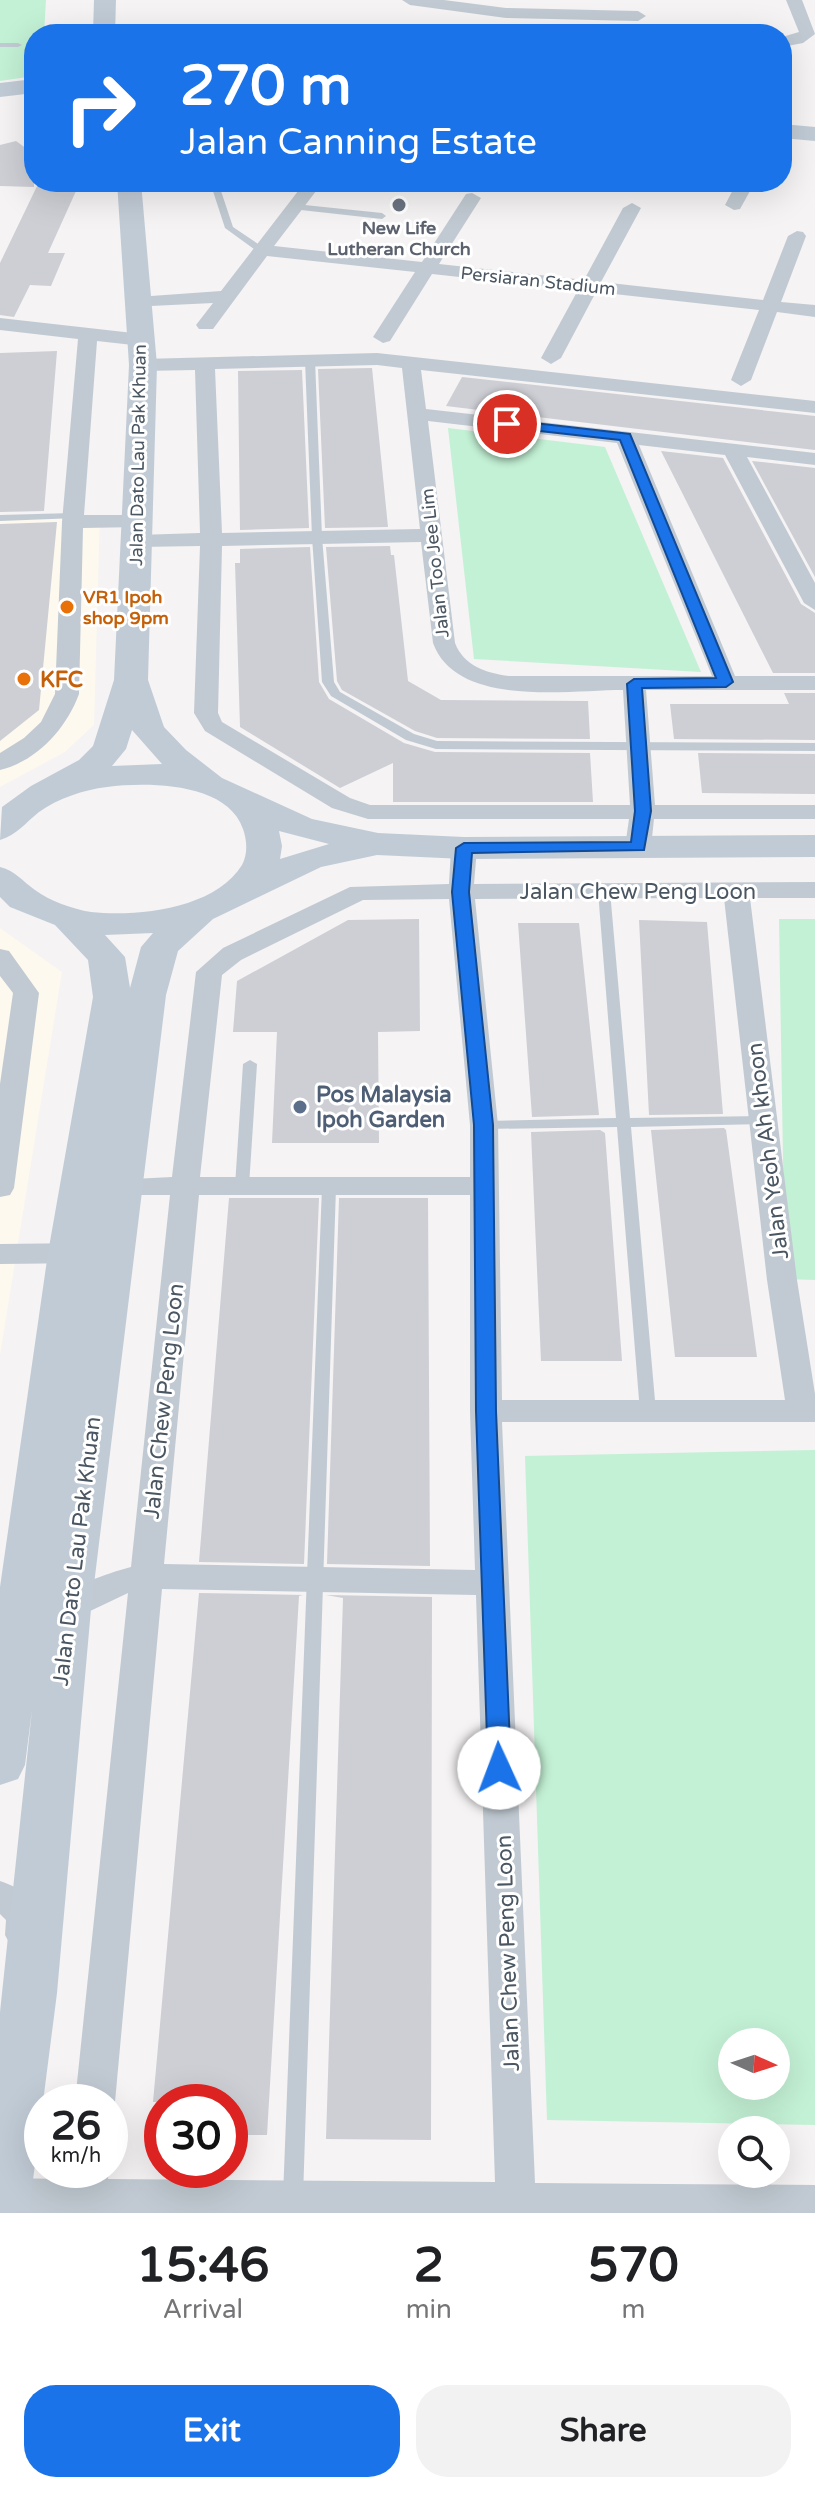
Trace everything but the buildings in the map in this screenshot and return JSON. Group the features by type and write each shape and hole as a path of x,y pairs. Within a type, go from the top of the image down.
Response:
{"main road":[{"path":"104,24 105,0"},
{"path":"0,90 24,87"},
{"path":"0,102 24,103"},
{"path":"792,132 815,134"},
{"path":"792,143 815,146"},
{"name":"Jalan Dato Lau Pak Khuan","path":"16,811 91,767 109,749 131,680 142,353 130,192"},
{"name":"Jalan Dato Lau Pak Khuan","path":"131,680 140,695 147,728 188,771 232,796"},
{"path":"16,811 77,781 127,774 189,779 302,828 377,844 464,848 815,846"},
{"path":"215,904 254,874 266,850 262,825 232,796"},
{"path":"4,887 37,909 70,920 113,925 158,922 215,904 310,859 377,844"},
{"name":"Jalan Dato Lau Pak Khuan","path":"1,2201 30,1993 70,1586 147,995 160,947 215,904"},
{"name":"Jalan Dato Lau Pak Khuan","path":"0,1765 9,1625 112,997 106,957 70,920"}],"street":[{"path":"410,0 506,13 636,8"},
{"path":"792,41 807,34 794,0"},
{"path":"206,325 306,192"},
{"path":"734,205 741,192"},
{"path":"383,337 472,198"},
{"path":"551,358 632,208"},
{"path":"741,380 797,236"},
{"name":"Persiaran Stadium","path":"261,250 815,311"},
{"path":"137,303 227,296"},
{"path":"0,324 88,334 142,353 205,365 377,359 815,407"},
{"path":"0,763 36,742 51,728 60,715 67,694 73,519 88,334"},
{"name":"Jalan Too Jee Lim","path":"411,364 444,643 453,662 479,677 509,683 815,683"},
{"path":"205,365 211,539 206,713 209,722 218,730 358,810 815,812"},
{"path":"419,414 815,459"},
{"path":"625,437 726,682"},
{"path":"732,449 815,603"},
{"path":"73,519 138,531 211,539 431,535"},
{"path":"634,684 643,811 638,847"},
{"name":"Jalan Chew Peng Loon","path":"464,848 461,892 484,1125 486,1411 516,2200"},
{"name":"Jalan Yeoh Ah khoon","path":"736,890 763,1120 809,1411"},
{"name":"Jalan Chew Peng Loon","path":"97,2084 145,1576 209,972 232,954 359,892 815,890"},
{"path":"0,957 13,989 0,1188"},
{"path":"0,1254 88,1253 105,1242 123,1186 483,1186"},
{"path":"486,1411 809,1411"},
{"path":"9,1625 46,1624 56,1614 63,1580 70,1586 114,1584 145,1576 492,1583"},
{"path":"0,1896 15,1904 25,1917 22,1962 30,1993"},
{"path":"128,2186 293,2198 339,2206 516,2200 815,2203"},
{"path":"1,2201 64,2188"}],"lane":[{"path":"0,45 18,45"},
{"path":"217,192 229,228 261,250"},
{"path":"295,207 382,216"},
{"path":"310,360 317,537 328,682 340,698 410,737 436,745 815,747"},
{"path":"0,518 73,519"},
{"path":"604,891 648,1412"},
{"path":"242,1186 250,1064"},
{"path":"484,1125 763,1120"},
{"path":"293,2198 329,1187"}],"shaded area":[{"path":"100,515 94,725 65,752 0,787 0,518"},
{"path":"0,928 62,972 0,1355"}],"green space":[{"path":"0,0 46,0 45,24 24,24 24,77 0,81"},
{"path":"448,428 605,447 701,672 474,659"},
{"path":"779,919 815,919 815,1280 785,1279"},
{"path":"815,1450 815,2125 790,2125 790,2116 718,2116 718,2123 547,2120 525,1456"}],"place":[{"name":"New Life Lutheran Church","path":"399,205"},
{"name":"VR1 Ipoh shop 9pm","path":"67,607"},
{"name":"KFC","path":"24,679"},
{"name":"Pos Malaysia Ipoh Garden","path":"300,1107"}],"route":[{"path":"499,1768 486,1411 484,1125 461,892 464,848 638,847 643,811 634,684 726,682 625,437 507,424"}]}
